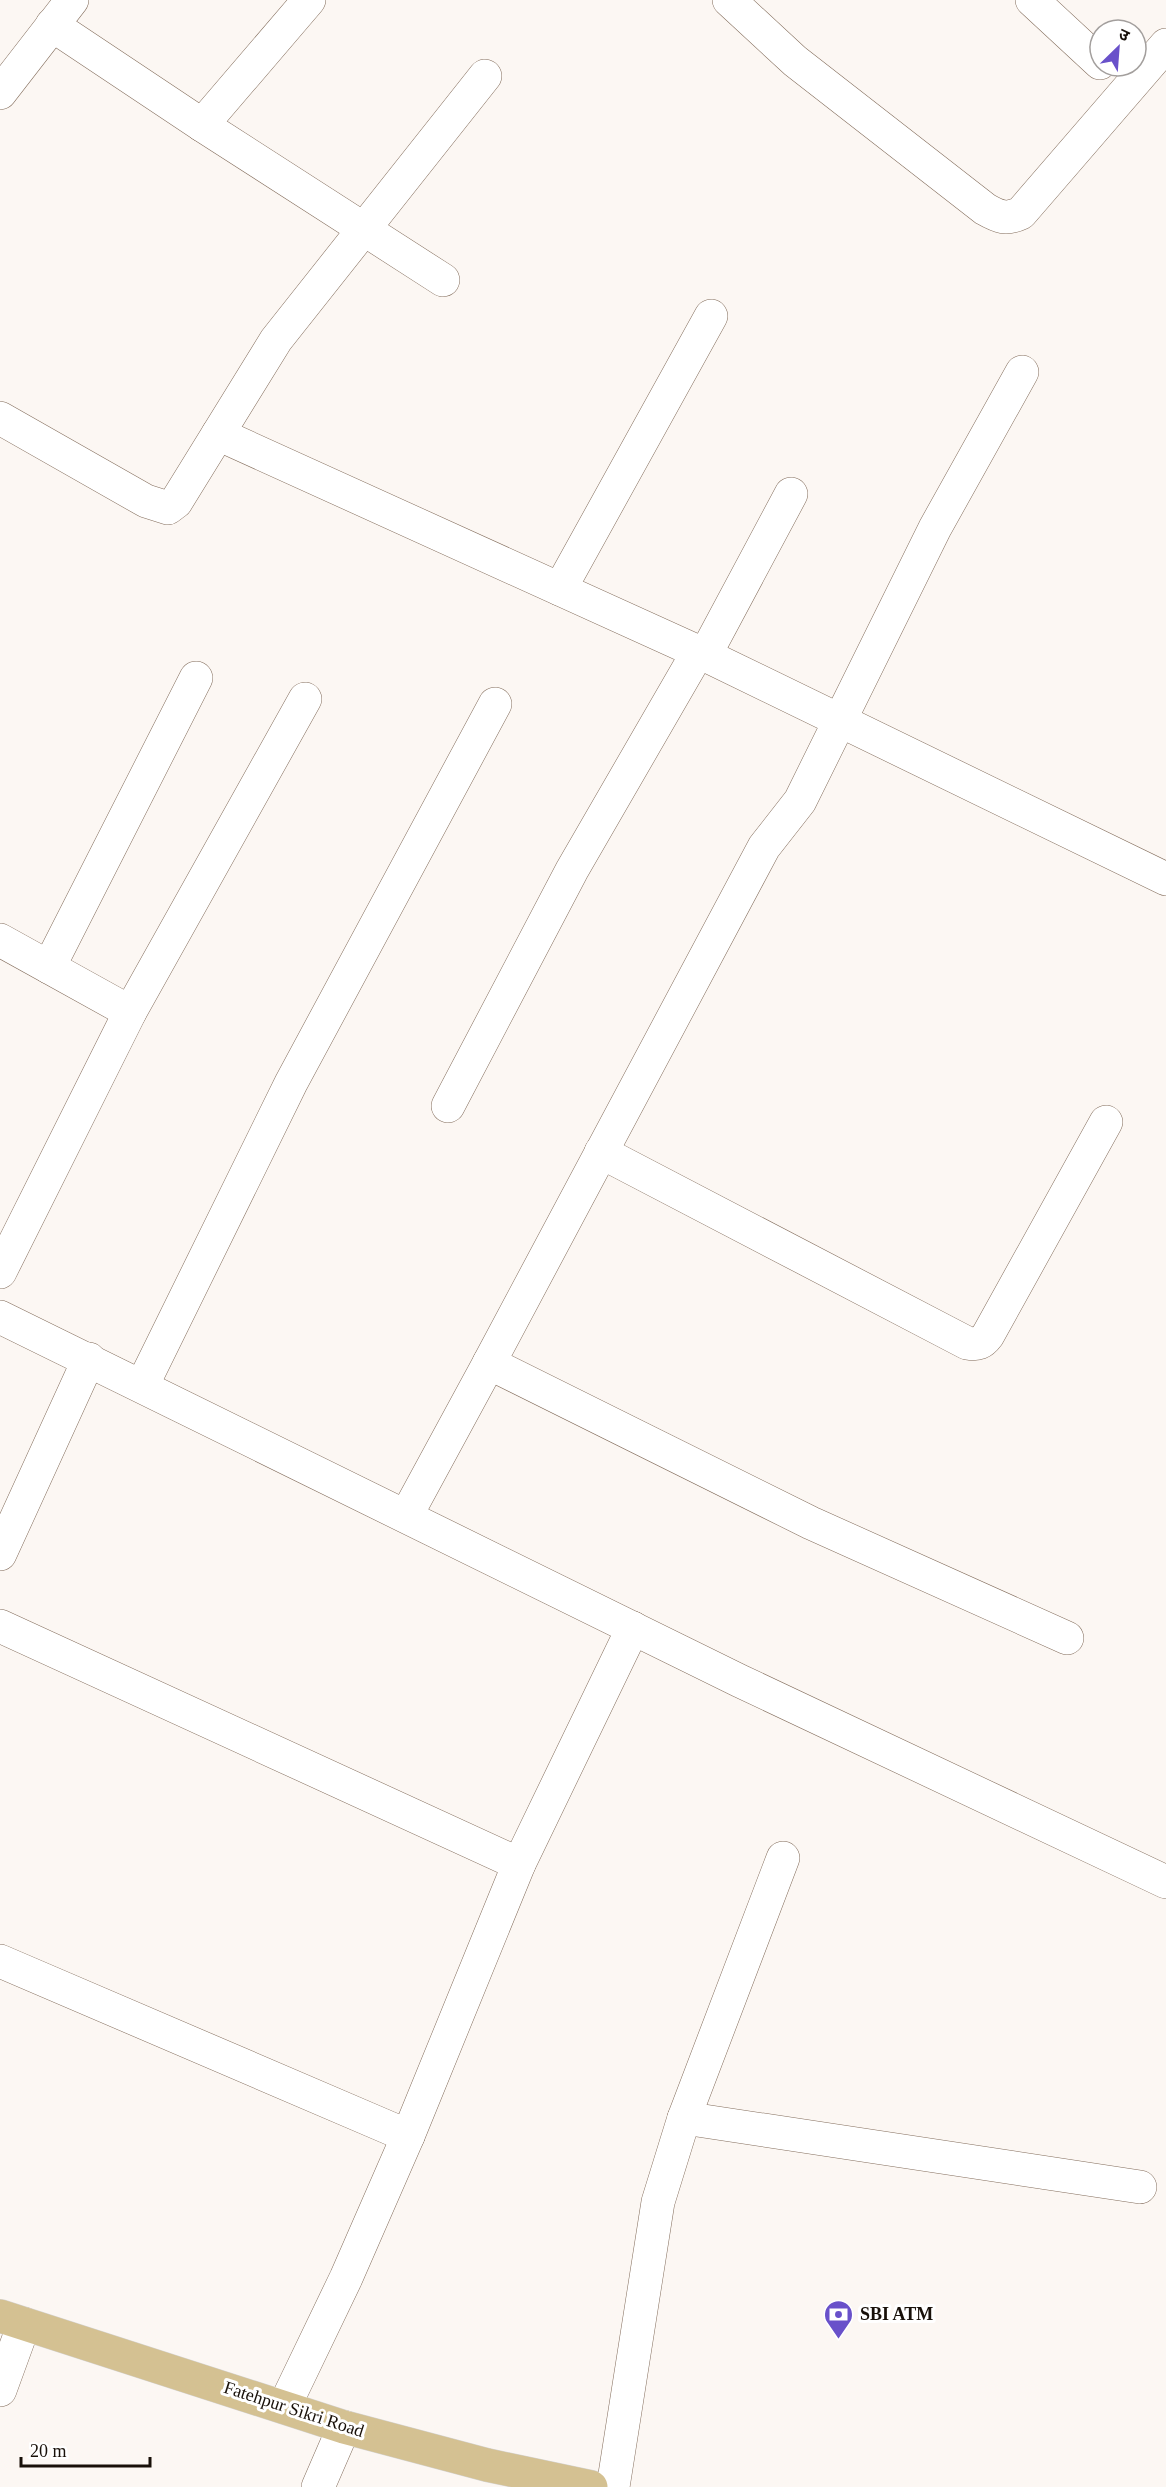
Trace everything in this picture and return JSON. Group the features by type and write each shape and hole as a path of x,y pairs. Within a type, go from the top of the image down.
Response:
{"main road":[{"name":"Fatehpur Sikri Road","path":"12,2320 344,2427 487,2465 591,2487"}],"street":[{"path":"201,125 309,0"},
{"path":"729,0 795,61 985,209 1001,218 1021,213 1166,45"},
{"path":"1032,0 1088,53"},
{"path":"0,93 62,12 201,125 443,280"},
{"path":"0,418 146,501 168,508 176,502 276,340 485,76"},
{"path":"1115,78 1128,90"},
{"path":"560,589 711,316"},
{"path":"406,1516 764,847 797,806 935,528 1022,372"},
{"path":"218,434 702,653 1166,879"},
{"path":"448,1106 572,870 702,653 791,495"},
{"path":"49,967 196,678"},
{"path":"0,1272 130,1012 305,699"},
{"path":"142,1386 291,1083 495,704"},
{"path":"0,940 130,1012"},
{"path":"600,1152 967,1343 975,1344 982,1343 988,1335 1106,1122"},
{"path":"0,1317 633,1628 1089,1848 1166,1882"},
{"path":"0,1554 89,1359"},
{"path":"489,1363 811,1523 1067,1638"},
{"path":"0,1626 519,1864"},
{"path":"284,2407 346,2278 408,2136 519,1864 633,1628"},
{"path":"614,2487 658,2202 684,2118 783,1858"},
{"path":"0,1961 408,2136"},
{"path":"684,2118 1140,2187"},
{"path":"0,2390 12,2320"},
{"path":"318,2487 344,2427"}],"place":[{"name":"SBI ATM","path":"839,2340"}]}
